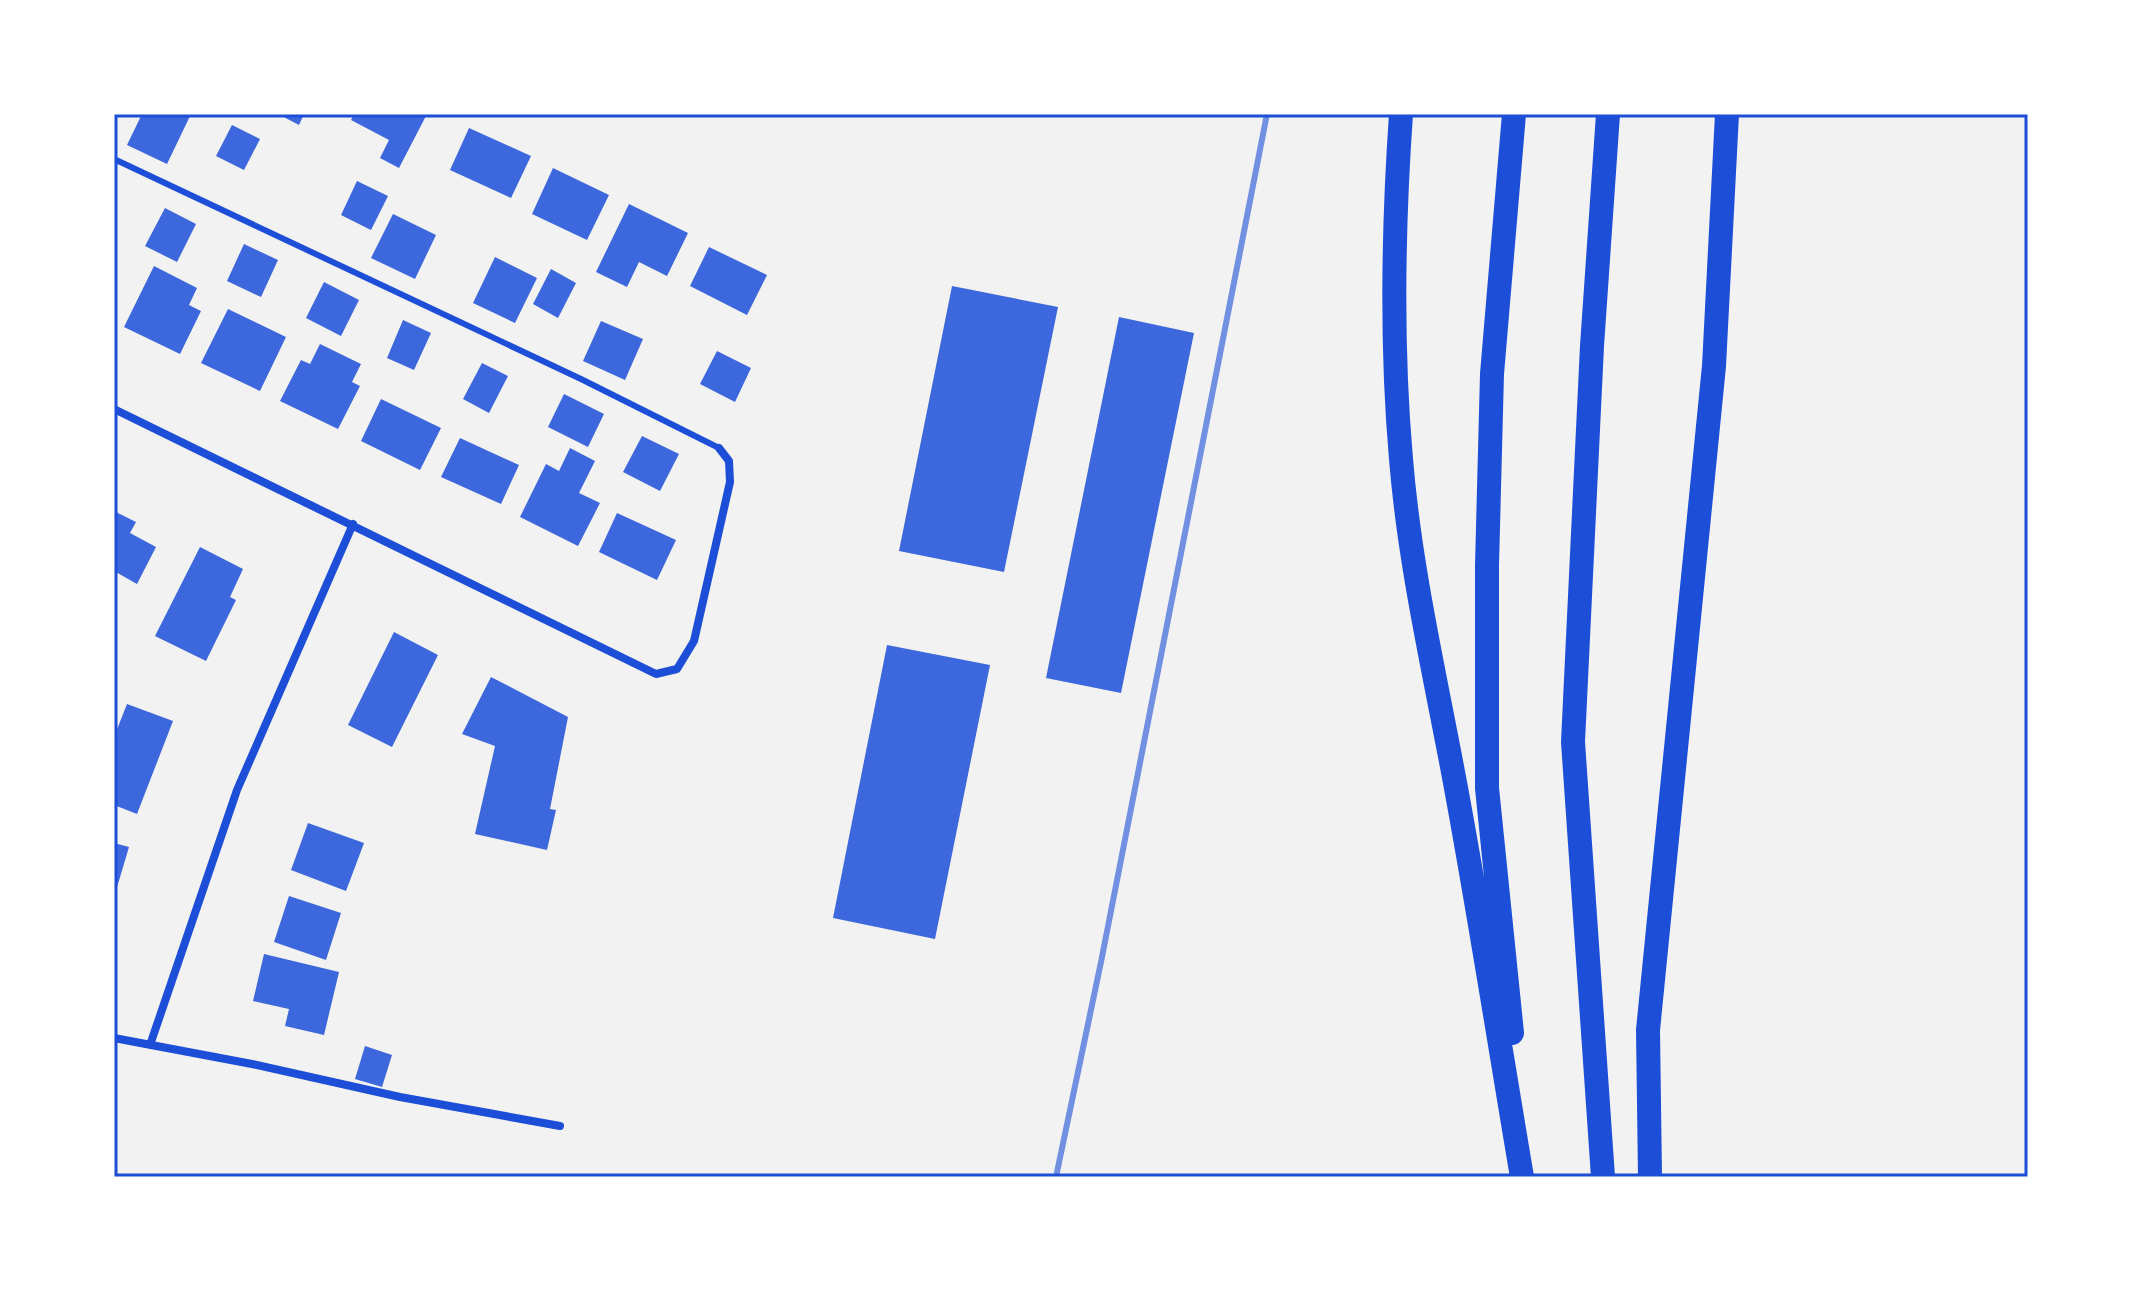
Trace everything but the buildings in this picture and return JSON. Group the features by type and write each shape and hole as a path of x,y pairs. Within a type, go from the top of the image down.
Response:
{"highway":[{"path":"1401,114 1395,304 1401,462 1419,593 1456,787 1523,1177"},
{"path":"1514,114 1492,374 1487,565 1487,788 1509,997 1523,1177"},
{"path":"1603,1177 1573,742 1592,346 1608,114"},
{"path":"1650,1177 1648,1030 1714,366 1727,114"}],"street":[{"path":"114,409 656,674 677,669 694,641 730,482 729,461 719,448"},
{"path":"150,1045 237,790 353,524"},
{"path":"114,1038 252,1064 400,1097 560,1126"}],"lane":[{"path":"114,159 581,379 719,448"}],"railway":[{"path":"1056,1177 1267,114"}]}
